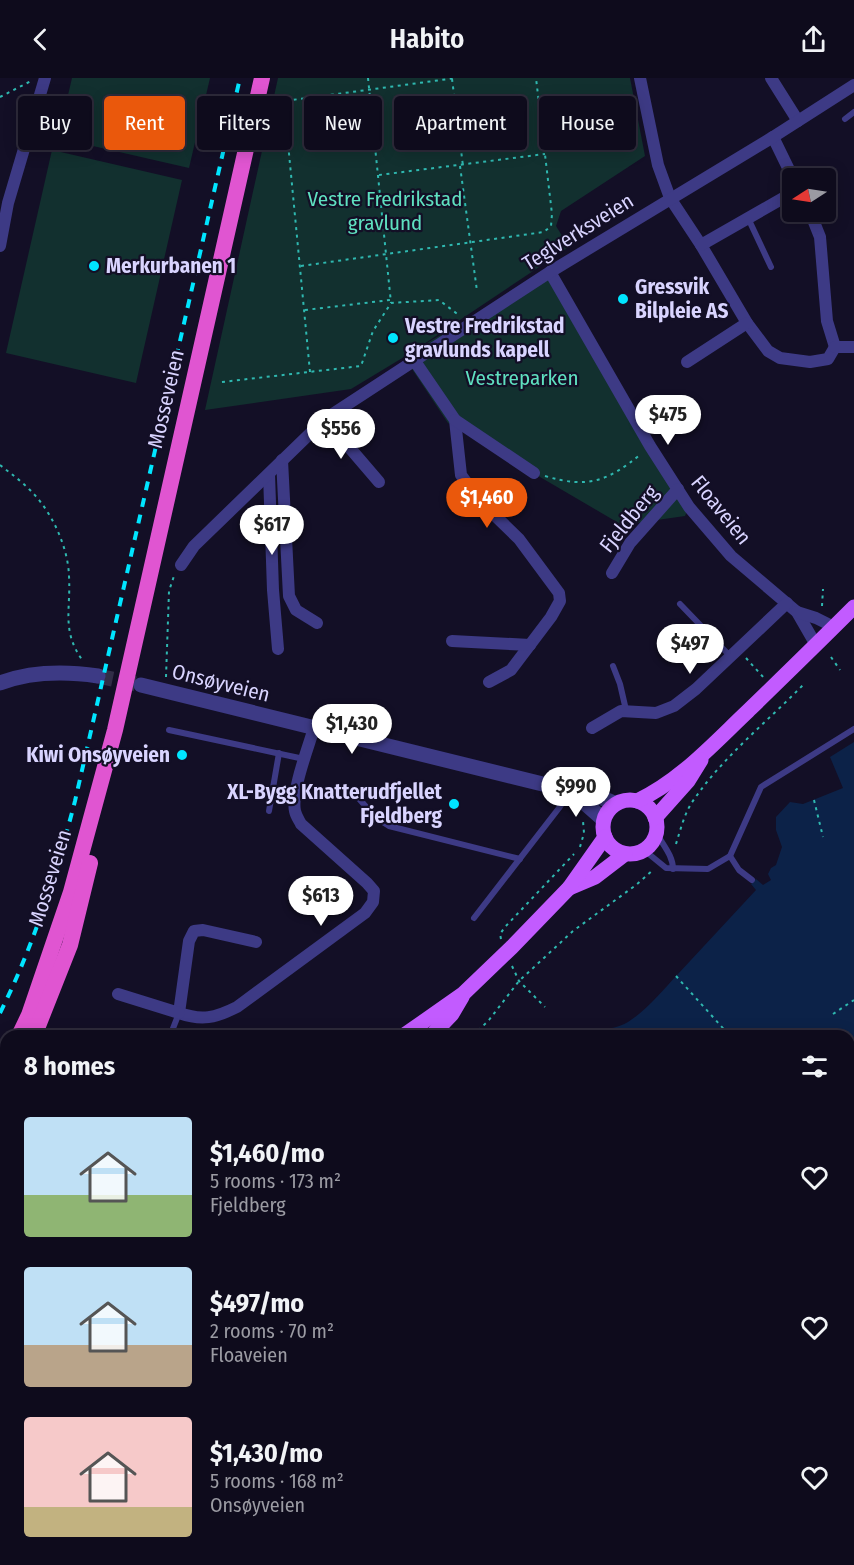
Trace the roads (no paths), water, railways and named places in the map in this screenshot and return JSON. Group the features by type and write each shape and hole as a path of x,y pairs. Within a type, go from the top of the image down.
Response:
{"highway":[{"name":"Mosseveien","path":"22,1030 71,892 115,730 262,78"},
{"name":"Mosseveien","path":"36,1030 70,945 78,916 117,743 115,730"}],"main road":[{"path":"704,754 688,781 656,825 652,842 645,850 635,854 617,851 605,837 604,820 608,811 616,804 626,800 637,801 650,795 704,754 854,607"},
{"path":"637,801 651,811 656,825"},
{"path":"412,1030 463,994 569,888 605,837"},
{"path":"569,888 595,877 626,854"},
{"path":"436,1030 453,1014 463,994"}],"street":[{"path":"0,246 8,203 45,78"},
{"path":"640,78 658,165 670,198 747,323 768,351 780,358 810,362 828,359 835,347 827,321 820,237 814,222"},
{"path":"771,78 798,121"},
{"name":"Teglverksveien","path":"181,565 194,546 325,418 550,272 773,137 854,85"},
{"path":"773,137 788,168"},
{"path":"701,245 782,199"},
{"name":"Floaveien","path":"550,272 689,507 731,556 797,612 816,645"},
{"path":"687,362 747,323"},
{"path":"835,347 854,347"},
{"path":"414,360 455,420 534,473"},
{"path":"325,418 379,482"},
{"path":"455,420 461,475 481,502 519,539 559,592 560,600 551,617 511,670 489,682"},
{"path":"282,460 289,596 296,610 317,623"},
{"path":"269,474 273,590 278,649"},
{"name":"Fjeldberg","path":"612,573 630,543 678,489"},
{"path":"592,728 614,714 626,710 656,713 674,706 696,689 787,603"},
{"name":"Floaveien","path":"797,612 834,627"},
{"path":"452,641 530,645"},
{"path":"0,682 42,672 73,672 98,676"},
{"name":"Onsøyveien","path":"141,685 571,791 593,794 616,804"},
{"path":"118,994 195,1018 220,1016 365,913 373,902 374,891 301,824 295,813 295,801 304,759 314,728"},
{"name":"Onsøyveien","path":"571,791 604,820"},
{"path":"179,1012 189,941 194,931 203,930 256,942"}],"lane":[{"path":"845,119 854,112"},
{"path":"747,218 771,267"},
{"path":"680,604 734,652"},
{"path":"613,666 626,710"},
{"path":"645,850 666,868 708,869 730,856 761,788 854,729"},
{"path":"169,730 304,759"},
{"path":"268,812 279,753"},
{"path":"474,918 571,791"},
{"path":"354,793 375,817 389,826 520,859"},
{"path":"656,825 662,845 673,860 672,869"},
{"path":"730,856 739,870 752,880"},
{"path":"172,1030 179,1012"}],"water":[{"path":"854,742 854,1030 586,1030 621,1026 642,1012 756,890 751,884 756,879 763,885 771,880 768,874 776,865 782,847 776,830 776,817 790,802 803,804 843,788 830,757"}],"tunnel":[{"path":"98,676 136,684"}],"railway":[{"path":"0,1013 43,909 75,801 240,78"}],"place":[{"name":"Merkurbanen 1","path":"94,266"},
{"name":"Gressvik Bilpleie AS","path":"623,299"},
{"name":"Vestre Fredrikstad gravlunds kapell","path":"393,338"},
{"name":"Kiwi Onsøyveien","path":"182,755"},
{"name":"XL-Bygg Knatterudfjellet Fjeldberg","path":"454,804"}],"park label":[{"name":"Vestre Fredrikstad gravlund","path":"385,211"},
{"name":"Vestreparken","path":"522,378"}]}
